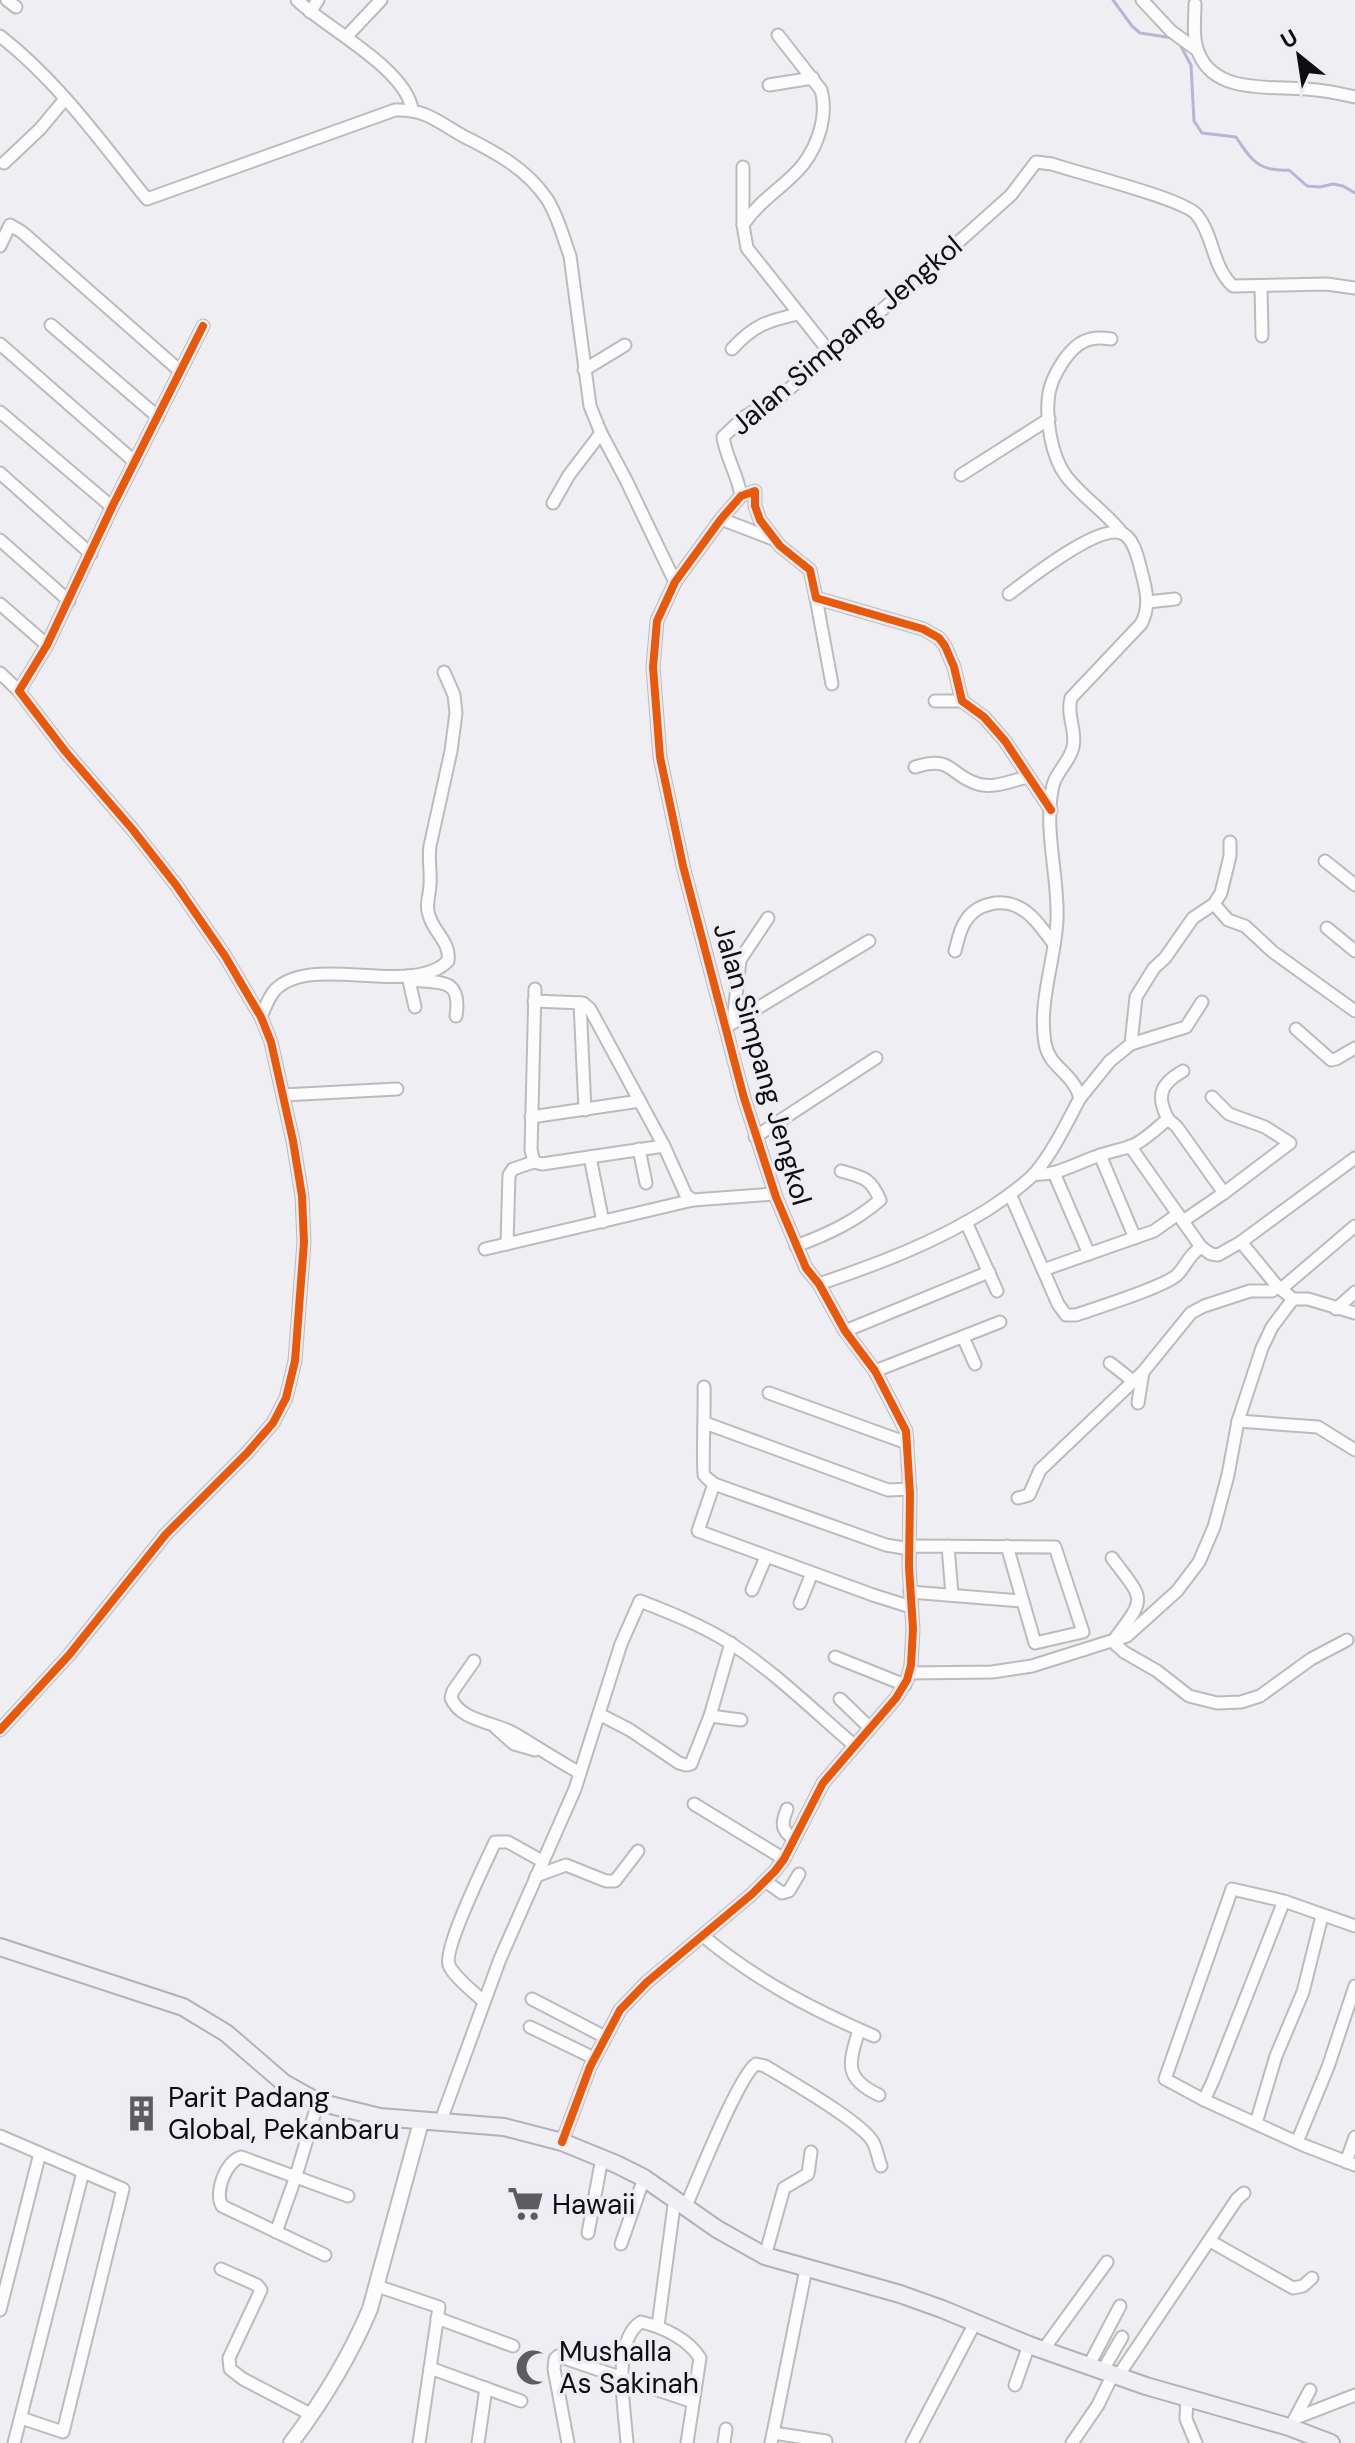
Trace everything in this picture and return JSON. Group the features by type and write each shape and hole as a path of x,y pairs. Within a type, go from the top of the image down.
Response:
{"main road":[{"path":"0,1947 183,2007 226,2033 284,2083 318,2102 361,2114 421,2122 504,2127 562,2142 644,2178 729,2236 765,2256 900,2294 1036,2348 1187,2397 1292,2422 1331,2443"}],"street":[{"path":"297,0 347,36 399,84 411,101 412,109"},
{"path":"310,12 318,0"},
{"path":"347,36 381,0"},
{"path":"1142,0 1171,31 1197,50 1218,76 1239,84 1327,91 1355,97"},
{"path":"1195,4 1197,50"},
{"path":"743,225 753,210 804,165 816,146 824,107 821,90 778,35"},
{"path":"0,36 36,67 65,99 147,199 395,110 412,109 427,114 506,159 548,201 563,233 570,256 590,406 675,582"},
{"path":"769,85 813,78"},
{"path":"4,163 40,129 65,99"},
{"name":"Jalan Simpang Jengkol","path":"562,2142 594,2058 620,2010 659,1971 765,1881 784,1859 823,1783 905,1685 912,1657 910,1489 906,1431 875,1371 845,1331 819,1284 806,1268 774,1194 755,1137 730,1024 680,852 660,757 655,708 654,636 657,621 675,582 741,496 739,479 725,452 723,437 744,417 782,395 831,354 1011,195 1036,162 1153,194 1195,212 1204,225 1225,279 1233,286 1327,284 1355,288"},
{"path":"743,167 743,225 747,248 831,354"},
{"path":"0,246 10,225 22,232 180,371"},
{"path":"1261,286 1262,336"},
{"path":"732,349 749,331 762,323 798,314"},
{"path":"51,325 158,417"},
{"path":"19,691 47,645 203,326"},
{"path":"1080,1098 1077,1086 1049,1058 1043,1031 1057,907 1052,856 1054,782 1073,746 1071,698 1134,633 1145,615 1148,602 1137,555 1128,538 1062,471 1049,419 1049,394 1068,354 1083,340 1111,339"},
{"path":"0,344 135,462"},
{"path":"584,370 625,345"},
{"path":"0,412 112,507"},
{"path":"961,475 1049,419"},
{"path":"553,503 569,475 601,433"},
{"path":"0,473 91,554"},
{"path":"741,496 755,491 755,506 760,520 773,539 810,570 832,684"},
{"path":"721,519 773,539"},
{"path":"1009,594 1088,541 1107,534 1122,533"},
{"path":"0,540 69,601"},
{"path":"816,598 932,633 945,646 962,701 989,723 1051,810"},
{"path":"1148,602 1175,599"},
{"path":"0,604 47,645"},
{"path":"409,978 434,970 449,958 427,905 430,846 456,713 454,695 444,672"},
{"path":"0,673 19,691 176,885 225,956 261,1017 271,1042 283,1095 302,1196 304,1242 299,1334 291,1382 286,1398 263,1436 166,1534 69,1655 0,1730"},
{"path":"935,701 962,701"},
{"path":"915,767 935,762 945,764 981,785 1028,777"},
{"path":"1131,1044 1134,1004 1140,988 1193,918 1214,904 1221,893 1230,842"},
{"path":"1325,861 1355,885"},
{"path":"955,951 968,916 980,907 996,903 1020,907 1054,944"},
{"path":"1214,904 1228,920 1245,926 1273,952 1355,1011"},
{"path":"730,1024 740,960 768,918"},
{"path":"1327,928 1355,951"},
{"path":"730,1024 869,941"},
{"path":"261,1017 278,987 301,977 409,978 444,983 454,988 458,998 456,1016"},
{"path":"409,978 415,1007"},
{"path":"534,1162 531,1154 531,1117 535,995 586,1004 664,1146 686,1195 693,1200"},
{"path":"819,1284 915,1249 1010,1194 1034,1174 1056,1143 1080,1098 1110,1061 1131,1044 1186,1027 1202,1002"},
{"path":"580,1003 585,1110"},
{"path":"1296,1029 1332,1060 1355,1048"},
{"path":"755,1137 876,1058"},
{"path":"1183,1071 1162,1089 1160,1099 1168,1119 1224,1193"},
{"path":"283,1095 397,1089"},
{"path":"1043,1270 1154,1231 1180,1218 1224,1193 1290,1143 1265,1127 1229,1114 1212,1097"},
{"path":"531,1117 640,1101"},
{"path":"1034,1174 1054,1173 1130,1146 1168,1119"},
{"path":"507,1244 509,1175 513,1169 534,1162 542,1164 664,1146"},
{"path":"1130,1146 1201,1247 1218,1255 1241,1242 1355,1158"},
{"path":"639,1149 646,1183"},
{"path":"1100,1155 1135,1238"},
{"path":"590,1157 603,1222"},
{"path":"796,1246 842,1227 880,1200 868,1180 841,1171"},
{"path":"1054,1173 1089,1254"},
{"path":"485,1249 693,1200 774,1194"},
{"path":"1010,1194 1058,1304 1066,1315 1076,1315 1176,1276 1188,1256 1201,1247"},
{"path":"966,1222 997,1291"},
{"path":"1018,1498 1029,1495 1040,1470 1143,1372 1191,1313 1229,1296 1250,1291 1272,1291 1355,1226"},
{"path":"1241,1242 1293,1299 1308,1299 1355,1313"},
{"path":"845,1331 989,1272"},
{"path":"1336,1309 1355,1292"},
{"path":"909,1673 992,1672 1032,1666 1127,1636 1177,1591 1199,1562 1214,1527 1238,1421 1262,1348 1272,1327 1293,1299"},
{"path":"875,1371 1000,1322"},
{"path":"963,1337 975,1364"},
{"path":"1110,1363 1133,1381"},
{"path":"1138,1403 1143,1372"},
{"path":"704,1387 702,1468 714,1484 886,1545 904,1548 909,1546 1007,1546 1055,1547 1083,1632 1035,1643 1007,1546"},
{"path":"769,1393 907,1443"},
{"path":"1238,1421 1318,1427 1355,1450"},
{"path":"705,1423 888,1490 910,1489"},
{"path":"714,1484 698,1531 911,1607"},
{"path":"948,1546 952,1595"},
{"path":"752,1590 766,1557"},
{"path":"1112,1558 1132,1582 1137,1593 1137,1609 1112,1641"},
{"path":"800,1603 812,1573"},
{"path":"910,1592 1022,1601"},
{"path":"440,2123 484,2002 580,1773 621,1644 640,1601 693,1622 731,1643 855,1746"},
{"path":"1112,1641 1189,1696 1217,1703 1241,1702 1260,1696 1311,1659 1347,1640"},
{"path":"599,1714 687,1765 694,1759 710,1716 731,1643"},
{"path":"835,1657 905,1685"},
{"path":"474,1661 453,1691 452,1701 462,1711 495,1728 512,1732 580,1773"},
{"path":"840,1699 870,1728"},
{"path":"710,1716 741,1720"},
{"path":"694,1804 784,1859"},
{"path":"787,1809 782,1826 794,1839"},
{"path":"484,2002 450,1967 448,1954 454,1936 495,1842 508,1842 542,1861"},
{"path":"550,1843 566,1865 613,1881 620,1877 638,1851"},
{"path":"536,1876 566,1865"},
{"path":"765,1881 782,1893 789,1891 799,1874"},
{"path":"1355,1926 1284,1901 1232,1889 1165,2079 1204,2100 1350,2164 1355,2137"},
{"path":"1204,2100 1284,1901"},
{"path":"1256,2123 1276,2056 1303,1992 1322,1916"},
{"path":"703,1936 744,1969 787,1996 874,2036"},
{"path":"1297,2142 1328,2067 1355,1986"},
{"path":"532,1999 605,2037"},
{"path":"530,2027 594,2058"},
{"path":"859,2030 852,2054 852,2073 863,2087 879,2095"},
{"path":"658,2326 680,2202 749,2069 756,2064 765,2066 815,2096 863,2131 873,2142 881,2166"},
{"path":"276,2232 318,2102"},
{"path":"291,2443 312,2415 361,2328 377,2286 421,2122"},
{"path":"0,2136 123,2189 63,2432 21,2418"},
{"path":"765,2256 784,2188 808,2174 811,2152"},
{"path":"0,2310 40,2153"},
{"path":"325,2255 222,2206 218,2199 220,2188 231,2161 240,2157 348,2196"},
{"path":"588,2233 602,2158"},
{"path":"14,2443 83,2172"},
{"path":"621,2244 644,2178"},
{"path":"1106,2371 1210,2241 1244,2193"},
{"path":"1210,2241 1293,2288 1303,2286 1312,2278"},
{"path":"1015,2385 1036,2348 1107,2262"},
{"path":"221,2269 257,2285 261,2290 229,2358 230,2369 312,2415"},
{"path":"806,2269 772,2438 825,2443"},
{"path":"377,2286 439,2307 419,2443"},
{"path":"1072,2443 1098,2405 1120,2306"},
{"path":"437,2318 513,2346"},
{"path":"627,2443 624,2347 630,2332 641,2322 658,2326 700,2358 687,2443"},
{"path":"912,2443 975,2323"},
{"path":"1106,2371 1122,2337"},
{"path":"568,2443 554,2369 556,2357 565,2357 693,2402"},
{"path":"430,2368 521,2401"},
{"path":"478,2443 486,2388"},
{"path":"1292,2422 1310,2390"},
{"path":"1292,2422 1355,2395"},
{"path":"1187,2397 1186,2419 1191,2441"},
{"path":"724,2443 726,2429"}],"waterway":[{"path":"1113,0 1140,33 1173,38"},
{"path":"1179,43 1191,65 1194,121 1202,133 1236,137 1257,163 1270,169 1289,170 1307,186 1333,184 1355,193"}],"cycle path":[{"path":"0,1730 69,1655 166,1534 273,1423 286,1398 295,1361 304,1242 302,1196 271,1042 261,1017 225,956 176,885 19,691 47,645 203,326"},
{"path":"562,2142 590,2067 620,2010 647,1982 775,1871 823,1783 896,1698 907,1680 911,1665 913,1629 906,1431 875,1371 845,1331 819,1284 806,1268 776,1197 744,1098 683,866 660,757 653,667 657,621 675,582 741,496 755,491 755,506 760,520 780,546 810,570 816,598 923,629 939,638 954,667 962,701 984,717 1005,741 1051,810"}],"place":[{"name":"Parit Padang Global, Pekanbaru","path":"142,2113"},
{"name":"Hawaii","path":"526,2204"},
{"name":"Mushalla As Sakinah","path":"533,2367"}]}
